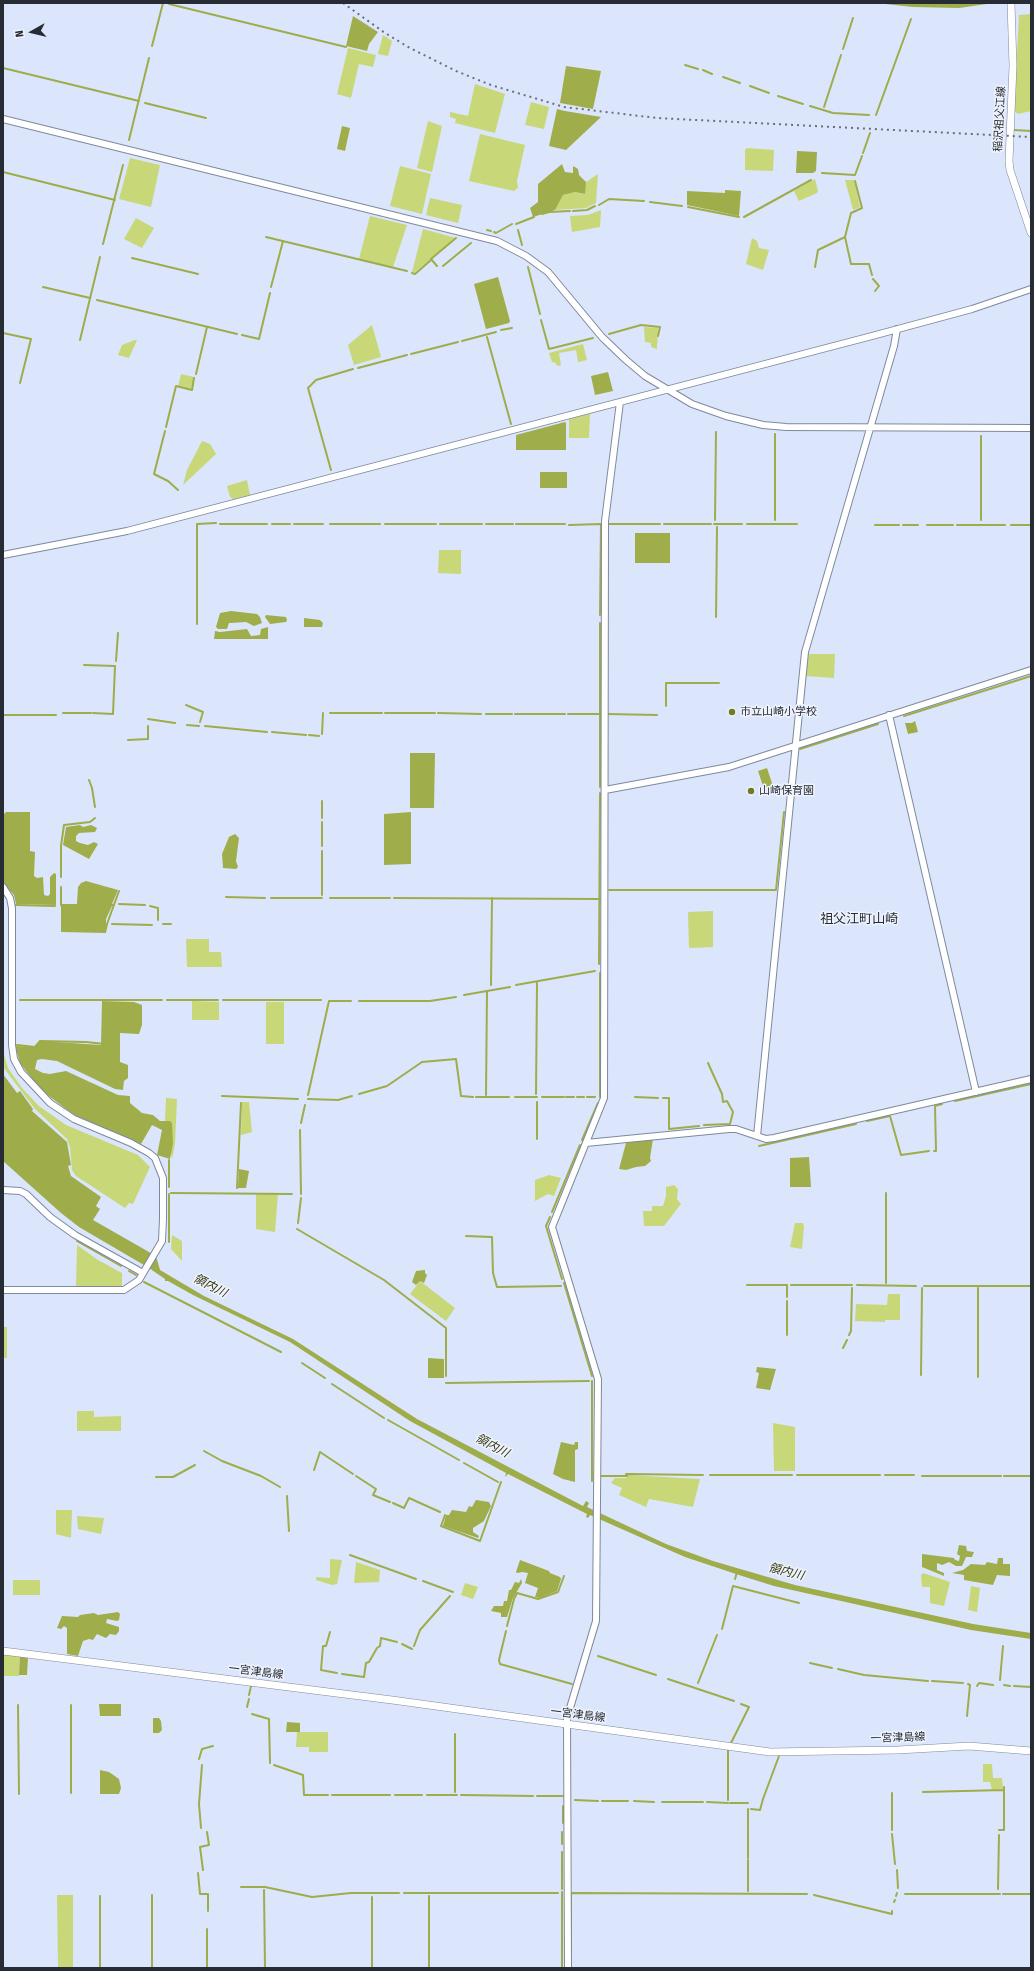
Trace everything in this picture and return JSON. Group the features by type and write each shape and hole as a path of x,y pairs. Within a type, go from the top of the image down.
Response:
{"main road":[{"name":"稲沢祖父江線","path":"1012,6 1013,66 1009,161 1010,170 1031,233"},
{"name":"一宮津島線","path":"3,1651 770,1752 898,1750 970,1746 1031,1751"}],"street":[{"path":"3,119 269,183 497,241 526,256 548,272 615,351 645,376 667,390 711,412 751,422 786,427 1031,428"},
{"path":"3,555 106,537 898,329 972,309 1031,289"},
{"path":"757,1136 806,652 898,329"},
{"path":"568,1968 567,1718 596,1621 598,1504 597,1374 552,1227 604,1098 605,521 620,402"},
{"path":"605,790 729,767 1031,670"},
{"path":"890,715 976,1092"},
{"path":"3,887 10,898 12,908 12,1045 14,1059 21,1072 50,1103 74,1119 131,1143 149,1153 155,1158 163,1178 162,1241 139,1280 124,1290 3,1290"},
{"path":"586,1144 729,1128 766,1139 774,1138 1031,1079"},
{"path":"3,1190 20,1190 50,1217 74,1235 143,1273"}],"shaded area":[{"path":"876,3 994,3 959,8 913,7"},
{"path":"1031,14 1031,111 1018,114 1014,111 1019,15"},
{"path":"353,16 378,32 369,44 367,51 346,46"},
{"path":"383,35 392,41 388,56 378,54"},
{"path":"348,48 376,55 373,67 359,64 351,98 337,94"},
{"path":"566,66 601,71 593,109 560,103"},
{"path":"475,84 505,94 495,133 455,123 456,119 450,117 450,112 468,116"},
{"path":"531,102 549,107 544,129 525,125"},
{"path":"557,109 601,117 566,150 549,146"},
{"path":"428,121 442,126 432,172 417,168"},
{"path":"342,126 350,128 345,151 337,149"},
{"path":"480,134 525,145 517,181 518,188 514,191 469,181"},
{"path":"747,148 774,150 773,171 745,170 745,150"},
{"path":"797,151 817,152 816,171 813,173 796,173"},
{"path":"130,158 160,165 151,207 119,199"},
{"path":"562,164 565,172 573,173 573,166 578,169 579,175 586,182 585,194 575,192 563,195 555,210 533,217 530,208 538,202 538,184"},
{"path":"400,166 431,174 422,214 390,206"},
{"path":"598,174 596,203 586,208 555,210 563,195 575,192 584,194 586,182"},
{"path":"815,179 818,191 817,193 799,201 794,191"},
{"path":"845,180 854,180 860,207 853,210"},
{"path":"725,190 741,191 739,216 687,205 687,191 725,193"},
{"path":"430,198 462,205 458,223 426,215"},
{"path":"601,210 600,227 572,232 570,216 588,215"},
{"path":"370,216 407,225 393,267 359,259"},
{"path":"136,218 154,228 142,248 124,239"},
{"path":"423,229 456,238 415,272 412,272"},
{"path":"752,238 757,241 759,248 769,250 763,270 746,264"},
{"path":"498,277 510,321 509,323 486,329 474,284"},
{"path":"372,325 381,357 354,365 348,345"},
{"path":"644,327 658,328 657,349 651,347 651,343 645,342"},
{"path":"137,340 129,358 118,355 122,345"},
{"path":"583,344 587,360 578,362 576,350 559,353 561,365 557,366 556,363 552,362 549,353"},
{"path":"608,372 613,391 595,395 591,376"},
{"path":"181,374 194,377 191,389 178,386"},
{"path":"590,414 589,438 569,438 569,419"},
{"path":"565,422 566,450 516,450 516,435"},
{"path":"202,441 210,444 216,454 183,485 187,470"},
{"path":"540,472 567,472 567,488 540,488"},
{"path":"247,480 250,495 233,499 230,497 227,486"},
{"path":"635,533 670,533 670,563 635,563"},
{"path":"439,550 461,550 461,574 438,573"},
{"path":"231,611 257,614 262,623 254,626 246,622 229,623 227,629 218,629 216,627 220,613"},
{"path":"266,615 286,617 287,620 286,622 270,624 265,617"},
{"path":"304,618 320,620 323,623 322,627 304,627"},
{"path":"268,627 268,639 214,639 215,631 220,632 247,629 251,636 260,635 261,629"},
{"path":"809,654 835,654 834,678 805,676"},
{"path":"915,721 918,732 908,734 905,723 912,723"},
{"path":"410,753 435,753 434,808 410,808"},
{"path":"767,768 774,789 765,792 758,771"},
{"path":"6,812 30,812 30,851 35,852 34,876 37,878 43,877 44,895 48,896 50,894 50,877 54,873 56,874 56,905 16,904 14,895 4,884 4,814"},
{"path":"411,812 411,864 384,865 384,814"},
{"path":"80,825 83,827 91,825 97,828 95,832 79,833 76,836 76,841 80,843 88,845 94,842 98,844 89,859 63,845 66,827"},
{"path":"235,834 239,838 236,861 238,867 236,869 223,868 222,854 229,837"},
{"path":"86,881 118,890 112,904 77,904 78,887 81,883"},
{"path":"61,906 112,906 106,919 106,924 108,924 106,933 61,932"},
{"path":"713,911 713,947 689,948 688,912"},
{"path":"186,939 209,939 209,952 221,952 222,967 187,967"},
{"path":"4,1001 4,1054 8,1068 22,1088 39,1106 66,1125 138,1155 150,1167 133,1204 129,1203 125,1208 76,1176 72,1170 70,1147 67,1139 35,1109 3,1067"},
{"path":"102,1001 134,1002 142,1005 142,1025 139,1034 120,1033 120,1062 128,1065 128,1078 124,1081 123,1090 115,1089 57,1061 42,1059 37,1060 35,1069 43,1073 50,1074 66,1071 118,1095 130,1096 130,1103 142,1113 153,1115 160,1121 170,1121 172,1123 173,1144 170,1159 157,1155 162,1130 152,1125 141,1144 74,1115 41,1090 20,1063 15,1046 35,1047 41,1041 101,1045"},
{"path":"192,1001 219,1002 219,1020 192,1020"},
{"path":"266,1002 284,1002 284,1044 266,1044"},
{"path":"3,1074 17,1093 20,1091 33,1109 32,1111 67,1142 71,1165 68,1166 71,1176 101,1197 96,1206 100,1209 93,1220 156,1256 160,1270 204,1296 293,1339 417,1419 583,1506 586,1501 589,1503 587,1507 666,1544 713,1561 795,1585 973,1624 1031,1633 1031,1639 971,1630 774,1586 685,1557 590,1515 588,1518 586,1517 587,1514 508,1474 505,1477 506,1473 410,1421 290,1342 193,1295 168,1281 165,1281 165,1279 149,1268 79,1227 61,1213 3,1161"},
{"path":"166,1098 177,1099 175,1144 172,1159 171,1153 173,1144 165,1120"},
{"path":"242,1102 249,1102 252,1132 241,1135"},
{"path":"653,1139 650,1158 651,1161 645,1166 626,1170 619,1169 626,1143"},
{"path":"809,1157 811,1187 790,1187 790,1158"},
{"path":"239,1169 249,1171 246,1188 238,1188"},
{"path":"549,1175 561,1178 554,1196 548,1194 535,1201 535,1180"},
{"path":"674,1185 678,1189 677,1199 681,1204 664,1226 644,1226 643,1211 652,1211 652,1206 663,1206 666,1196 666,1187"},
{"path":"256,1194 278,1194 275,1232 256,1229"},
{"path":"795,1223 803,1223 802,1249 790,1247"},
{"path":"172,1235 182,1241 182,1261 171,1249"},
{"path":"77,1245 98,1260 122,1273 122,1287 76,1287"},
{"path":"425,1270 427,1275 424,1283 420,1281 416,1285 412,1282 416,1271"},
{"path":"420,1281 455,1308 446,1321 410,1294"},
{"path":"888,1294 900,1294 900,1320 885,1320 885,1322 855,1321 856,1304 887,1305"},
{"path":"3,1327 7,1327 7,1358 3,1358"},
{"path":"428,1358 444,1359 444,1378 428,1378"},
{"path":"757,1367 776,1369 770,1390 756,1388 759,1373 756,1372"},
{"path":"77,1411 94,1411 94,1417 121,1416 121,1431 77,1431"},
{"path":"773,1423 795,1427 795,1471 774,1471"},
{"path":"561,1442 574,1445 575,1442 578,1442 578,1449 575,1450 575,1482 563,1479 553,1474"},
{"path":"627,1475 700,1479 693,1507 649,1499 646,1507 619,1495 622,1488 611,1483 615,1478 627,1478"},
{"path":"476,1500 489,1502 491,1506 484,1521 473,1528 473,1532 479,1536 478,1538 443,1526 446,1515 449,1515 452,1510 466,1512 469,1506 472,1507"},
{"path":"56,1510 72,1510 71,1538 56,1534"},
{"path":"77,1516 104,1518 101,1534 78,1529"},
{"path":"959,1545 966,1546 967,1551 974,1552 972,1557 966,1557 962,1566 956,1566 949,1562 942,1565 937,1563 937,1570 944,1573 944,1576 922,1567 922,1554 954,1558 955,1560 959,1561 960,1556 957,1554"},
{"path":"998,1558 1003,1558 1003,1564 1010,1564 1010,1576 997,1575 993,1585 964,1580 964,1575 952,1573 963,1570 971,1564 985,1565 987,1562 997,1564"},
{"path":"330,1559 342,1560 337,1584 332,1585 316,1580 316,1577 330,1578"},
{"path":"520,1560 549,1571 550,1573 560,1577 561,1579 557,1591 539,1598 535,1597 538,1588 525,1583 528,1573 516,1572"},
{"path":"356,1562 380,1570 379,1582 354,1583"},
{"path":"923,1573 950,1582 944,1606 930,1603 930,1587 922,1587 921,1575"},
{"path":"521,1579 522,1583 513,1598 507,1617 501,1617 501,1613 491,1611 494,1606 503,1606 504,1601 507,1601 509,1590 511,1590 515,1582 519,1583"},
{"path":"13,1580 40,1580 40,1595 13,1595"},
{"path":"465,1583 478,1587 473,1599 461,1595"},
{"path":"971,1586 980,1588 977,1612 968,1610"},
{"path":"118,1612 120,1614 119,1620 107,1619 106,1623 119,1627 119,1631 116,1635 110,1634 106,1638 97,1634 93,1640 89,1639 83,1641 78,1656 67,1654 67,1628 64,1626 61,1629 57,1628 62,1616 78,1617 80,1615 94,1613 98,1615"},
{"path":"3,1654 20,1656 19,1676 3,1676"},
{"path":"20,1656 28,1657 27,1675 19,1675"},
{"path":"99,1704 121,1704 121,1716 100,1716"},
{"path":"153,1718 159,1718 161,1721 162,1730 159,1733 153,1733"},
{"path":"287,1722 300,1723 300,1732 286,1732"},
{"path":"297,1732 328,1732 328,1752 309,1752 309,1747 296,1747"},
{"path":"983,1764 992,1764 993,1778 1002,1778 1003,1789 992,1790 990,1782 983,1782"},
{"path":"100,1770 109,1772 119,1779 121,1788 119,1794 100,1794"},
{"path":"57,1895 73,1895 73,1968 58,1968"}],"waterway":[{"path":"152,46 163,3"},
{"path":"169,4 346,47"},
{"path":"843,49 853,18"},
{"path":"876,115 911,19"},
{"path":"824,107 841,55"},
{"path":"129,140 149,58"},
{"path":"685,65 698,69"},
{"path":"3,68 139,101"},
{"path":"703,70 712,74"},
{"path":"723,77 740,83"},
{"path":"750,86 769,93"},
{"path":"778,96 803,104"},
{"path":"145,103 206,118"},
{"path":"810,106 833,113 869,115"},
{"path":"1014,130 1031,131"},
{"path":"863,153 870,133"},
{"path":"822,173 855,175 862,156"},
{"path":"103,244 123,165"},
{"path":"3,172 115,200"},
{"path":"744,217 811,180"},
{"path":"815,267 818,250 845,237 851,213 862,208 855,181"},
{"path":"599,205 609,199 644,201"},
{"path":"650,202 682,206"},
{"path":"573,211 587,210 595,206"},
{"path":"688,207 739,217"},
{"path":"542,214 549,212 570,211"},
{"path":"516,224 534,217"},
{"path":"494,232 496,233 512,224"},
{"path":"487,230 491,231"},
{"path":"518,230 522,245"},
{"path":"266,237 407,271"},
{"path":"845,237 851,264 869,264 872,275"},
{"path":"437,266 431,259 456,238"},
{"path":"271,287 283,241"},
{"path":"443,266 471,243"},
{"path":"80,340 100,257"},
{"path":"132,258 198,274"},
{"path":"412,273 415,274 431,260"},
{"path":"528,267 540,314"},
{"path":"873,279 879,286 875,291"},
{"path":"43,287 90,298"},
{"path":"242,335 259,339 270,293"},
{"path":"97,300 237,334"},
{"path":"541,320 549,349 593,338"},
{"path":"609,334 641,325 660,327 658,336"},
{"path":"196,374 207,327"},
{"path":"501,330 512,328"},
{"path":"462,341 496,332"},
{"path":"3,333 31,339 20,383"},
{"path":"487,337 511,424"},
{"path":"411,354 458,342"},
{"path":"358,368 407,355"},
{"path":"331,470 308,388 316,380 353,369"},
{"path":"166,427 176,386 192,390 194,378"},
{"path":"165,431 154,474 168,481 178,490"},
{"path":"715,520 716,432"},
{"path":"775,434 775,520"},
{"path":"981,436 981,520"},
{"path":"197,624 197,524 216,523"},
{"path":"220,524 267,524"},
{"path":"272,524 290,524"},
{"path":"294,524 323,524"},
{"path":"330,524 380,524"},
{"path":"385,524 436,524"},
{"path":"440,524 482,524"},
{"path":"486,524 513,524"},
{"path":"516,524 565,524"},
{"path":"569,525 601,524 600,615"},
{"path":"609,524 660,524"},
{"path":"664,524 711,524"},
{"path":"714,524 742,524"},
{"path":"747,524 797,524"},
{"path":"875,525 899,525"},
{"path":"903,525 918,525"},
{"path":"927,525 953,525"},
{"path":"957,525 1005,525"},
{"path":"1011,525 1031,525"},
{"path":"716,617 717,527"},
{"path":"600,623 600,787"},
{"path":"116,661 118,633"},
{"path":"84,665 115,666 113,714 93,713"},
{"path":"904,716 1031,676"},
{"path":"666,706 666,683 719,683"},
{"path":"186,705 203,712 200,722"},
{"path":"63,713 91,713"},
{"path":"322,734 323,713"},
{"path":"330,713 382,713"},
{"path":"385,713 435,713"},
{"path":"438,713 481,714"},
{"path":"486,714 512,714"},
{"path":"515,714 565,714"},
{"path":"568,714 600,714"},
{"path":"608,714 657,715"},
{"path":"3,715 56,715"},
{"path":"148,719 175,723"},
{"path":"800,749 878,724"},
{"path":"187,725 199,726"},
{"path":"128,740 148,739 148,726"},
{"path":"205,726 267,732"},
{"path":"272,732 306,735"},
{"path":"309,735 319,736"},
{"path":"89,780 95,807"},
{"path":"599,964 600,793"},
{"path":"322,801 322,818"},
{"path":"609,890 776,890 784,812"},
{"path":"61,877 61,846 64,825 90,822 95,818"},
{"path":"322,822 322,846"},
{"path":"322,851 322,895"},
{"path":"61,887 61,905 113,905"},
{"path":"107,924 119,891"},
{"path":"226,897 265,898"},
{"path":"271,898 322,898"},
{"path":"330,898 390,898"},
{"path":"394,898 600,899"},
{"path":"491,985 492,898"},
{"path":"119,904 145,905"},
{"path":"16,905 55,906"},
{"path":"150,906 158,908 158,920"},
{"path":"112,924 152,925"},
{"path":"163,924 171,924"},
{"path":"516,985 595,971"},
{"path":"600,973 600,1097"},
{"path":"536,1094 537,983"},
{"path":"464,995 510,987"},
{"path":"486,1095 487,991"},
{"path":"359,1001 430,1001 456,997"},
{"path":"20,1000 162,1000"},
{"path":"167,1000 218,1000"},
{"path":"223,1000 321,1000"},
{"path":"308,1095 329,1001 351,1001"},
{"path":"17,1045 35,1047 40,1041 86,1042 114,1045"},
{"path":"359,1094 387,1086 422,1062 456,1059 461,1096 473,1097"},
{"path":"704,1125 730,1124 733,1112 727,1101 723,1102 722,1094 708,1063"},
{"path":"955,1101 1031,1084"},
{"path":"222,1096 298,1099"},
{"path":"308,1099 338,1100 352,1096"},
{"path":"476,1097 509,1097"},
{"path":"515,1097 537,1097"},
{"path":"542,1097 564,1097"},
{"path":"566,1097 574,1097"},
{"path":"577,1097 584,1097"},
{"path":"587,1097 595,1097"},
{"path":"635,1097 658,1098"},
{"path":"663,1098 669,1098 669,1129 699,1126"},
{"path":"537,1102 537,1139"},
{"path":"237,1188 241,1103"},
{"path":"582,1140 598,1103"},
{"path":"934,1151 936,1151 935,1106 942,1104"},
{"path":"301,1123 305,1105"},
{"path":"867,1121 890,1116 901,1155 929,1151"},
{"path":"759,1146 856,1124"},
{"path":"300,1130 301,1194"},
{"path":"552,1212 580,1145"},
{"path":"169,1160 169,1187"},
{"path":"171,1193 292,1194"},
{"path":"886,1193 886,1283"},
{"path":"169,1194 169,1242"},
{"path":"298,1223 301,1198"},
{"path":"550,1217 546,1226 562,1279"},
{"path":"297,1229 384,1280 446,1328 446,1376"},
{"path":"466,1236 492,1237 493,1273 497,1287 561,1286"},
{"path":"77,1241 121,1266"},
{"path":"129,1271 136,1275"},
{"path":"144,1282 281,1352"},
{"path":"564,1283 592,1376"},
{"path":"747,1285 787,1285 787,1297"},
{"path":"791,1285 852,1285"},
{"path":"857,1285 916,1286"},
{"path":"924,1286 1031,1286"},
{"path":"849,1335 851,1331 852,1288"},
{"path":"921,1375 922,1288"},
{"path":"978,1288 978,1377"},
{"path":"787,1301 787,1335"},
{"path":"843,1348 847,1340"},
{"path":"302,1363 325,1378"},
{"path":"446,1383 589,1381"},
{"path":"592,1381 592,1481"},
{"path":"332,1384 384,1418"},
{"path":"388,1420 459,1460"},
{"path":"204,1451 222,1461 261,1476 280,1487"},
{"path":"314,1470 320,1452 353,1474"},
{"path":"464,1463 498,1482"},
{"path":"156,1477 173,1477 195,1465"},
{"path":"600,1476 627,1476 626,1474 703,1475"},
{"path":"710,1475 792,1475"},
{"path":"797,1475 880,1475"},
{"path":"885,1475 914,1475"},
{"path":"356,1476 376,1489 373,1495 390,1502"},
{"path":"922,1476 1001,1476"},
{"path":"1004,1476 1031,1476"},
{"path":"445,1515 441,1526 480,1541 501,1482"},
{"path":"287,1496 289,1531"},
{"path":"393,1503 404,1508 409,1498 440,1512"},
{"path":"350,1555 416,1579"},
{"name":"領内川","path":"735,1579 737,1572"},
{"path":"507,1626 517,1593 538,1599 558,1592 564,1576"},
{"path":"423,1581 453,1592"},
{"path":"722,1629 733,1586 799,1603"},
{"path":"414,1646 420,1630 450,1596"},
{"path":"506,1631 499,1660 500,1664 572,1684"},
{"path":"330,1632 326,1646 323,1646 321,1670 337,1673"},
{"path":"698,1683 717,1635"},
{"path":"342,1674 364,1677 366,1663 369,1662 377,1648 380,1646 381,1638 397,1642"},
{"path":"402,1644 412,1649"},
{"path":"1000,1680 1003,1646"},
{"path":"598,1656 656,1675"},
{"path":"810,1663 832,1668"},
{"path":"838,1669 864,1675 928,1681"},
{"path":"668,1679 734,1701"},
{"path":"932,1681 963,1683"},
{"path":"977,1686 979,1683 993,1685"},
{"path":"967,1716 970,1685 968,1684"},
{"path":"1004,1685 1010,1686"},
{"path":"249,1695 251,1686"},
{"path":"1014,1686 1031,1687"},
{"path":"247,1707 249,1699"},
{"path":"731,1743 749,1707 741,1704"},
{"path":"18,1705 19,1794"},
{"path":"71,1705 71,1793"},
{"path":"252,1714 269,1719 270,1763"},
{"path":"455,1734 455,1792"},
{"path":"199,1759 202,1749 213,1746"},
{"path":"728,1750 728,1800"},
{"path":"751,1809 760,1810 779,1756"},
{"path":"201,1828 199,1804 202,1765"},
{"path":"274,1765 303,1775 304,1795 328,1795"},
{"path":"999,1830 1004,1830 1004,1787"},
{"path":"923,1792 1004,1790"},
{"path":"892,1793 892,1830"},
{"path":"332,1795 390,1795"},
{"path":"395,1795 422,1795"},
{"path":"427,1795 457,1795"},
{"path":"461,1795 533,1796"},
{"path":"537,1796 563,1796"},
{"path":"575,1800 598,1801"},
{"path":"602,1801 628,1801"},
{"path":"634,1801 654,1802"},
{"path":"662,1802 703,1802"},
{"path":"707,1802 728,1803"},
{"path":"730,1803 748,1803"},
{"path":"563,1806 563,1823"},
{"path":"748,1809 748,1831"},
{"path":"203,1870 200,1847 209,1845 207,1832"},
{"path":"562,1832 562,1844"},
{"path":"748,1832 748,1858"},
{"path":"892,1834 895,1864"},
{"path":"998,1889 999,1835"},
{"path":"562,1852 562,1889"},
{"path":"748,1860 748,1891"},
{"path":"897,1870 898,1888"},
{"path":"198,1873 200,1894 208,1894 208,1911"},
{"path":"241,1887 265,1887 312,1897 351,1893 399,1893"},
{"path":"264,1890 265,1968"},
{"path":"562,1892 562,1968"},
{"path":"404,1893 558,1893"},
{"path":"571,1893 571,1968"},
{"path":"572,1893 807,1894"},
{"path":"905,1894 1000,1894"},
{"path":"1003,1894 1031,1894"},
{"path":"152,1895 152,1968"},
{"path":"814,1895 892,1914 892,1911"},
{"path":"100,1896 100,1968"},
{"path":"429,1896 429,1968"},
{"path":"372,1897 372,1968"},
{"path":"207,1929 207,1968"}],"railway":[{"path":"343,3 385,33 410,48 456,71 491,85 564,107 657,118 1031,137"}],"place":[{"name":"市立山崎小学校","path":"732,712"},
{"name":"山崎保育園","path":"751,791"}],"district":[{"name":"祖父江町山崎","path":"859,919"}]}
